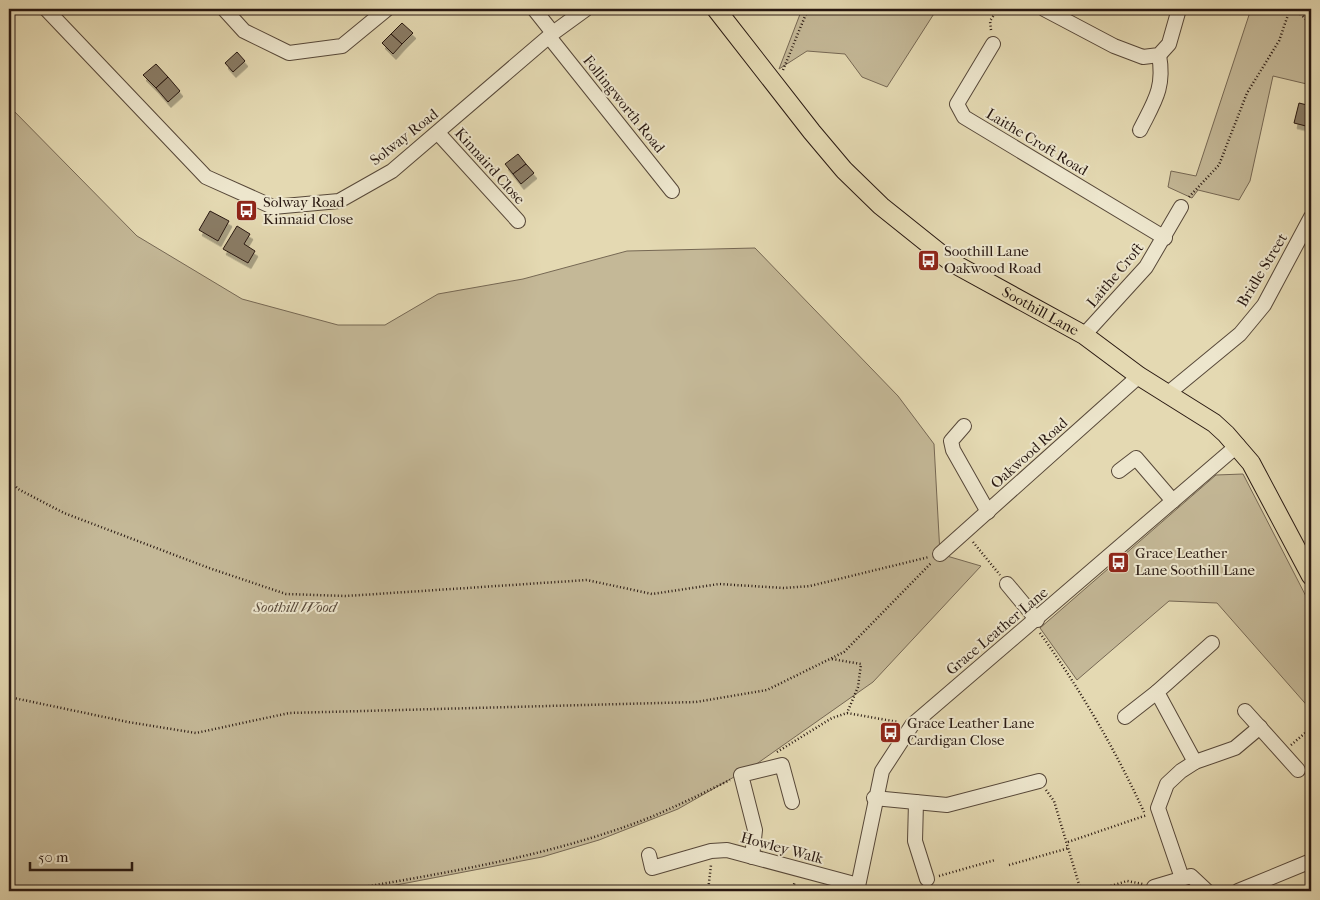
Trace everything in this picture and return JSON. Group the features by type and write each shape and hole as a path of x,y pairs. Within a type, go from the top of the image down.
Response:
{"main road":[{"name":"Soothill Lane","path":"716,9 844,170 914,233 951,262 1084,336 1166,395 1214,423 1238,446 1251,463 1310,572"}],"street":[{"name":"Solway Road","path":"46,9 206,177 273,207 339,201 392,171 552,35 586,9"},
{"path":"224,9 244,31 289,53 342,46 387,9"},
{"name":"Follingworth Road","path":"534,9 672,191"},
{"path":"1044,9 1114,46 1143,57 1160,55 1169,44 1179,9"},
{"name":"Laithe Croft Road","path":"993,44 957,104 964,117 1165,238"},
{"path":"1140,130 1158,93 1163,74 1160,55"},
{"name":"Kinnaird Close","path":"438,133 518,221"},
{"name":"Laithe Croft","path":"1084,336 1146,267 1165,238 1181,207"},
{"name":"Bridle Street","path":"1166,395 1240,334 1264,304 1311,217"},
{"name":"Oakwood Road","path":"940,554 1139,376"},
{"path":"964,426 951,440 953,450 988,512"},
{"name":"Grace Leather Lane","path":"857,888 874,798 882,771 912,725 1035,622 1238,446"},
{"path":"1119,471 1136,458 1173,501"},
{"path":"1007,584 1035,622"},
{"path":"1125,717 1157,692 1212,643"},
{"path":"1157,692 1195,762"},
{"path":"1246,711 1298,770"},
{"path":"1182,878 1152,813 1167,784 1181,771 1195,762 1235,748 1260,727"},
{"path":"752,857 755,830 749,800 741,775 782,765 792,802"},
{"path":"874,798 947,805 1039,781"},
{"path":"916,802 915,841 927,879"},
{"name":"Howley Walk","path":"649,855 652,868 711,851 727,850 857,888"},
{"path":"1238,891 1311,861"},
{"path":"1154,889 1191,876 1207,891"}],"path":[{"path":"773,81 782,73 808,9"},
{"path":"993,44 990,21 998,9"},
{"path":"1181,207 1219,165 1247,94 1279,41 1290,9"},
{"path":"1294,9 1311,24"},
{"path":"1311,378 1307,388 1311,391"},
{"path":"9,480 18,489 64,513 208,568 286,594 346,596 587,580 652,594 719,584 810,586 940,554"},
{"path":"965,532 1007,584"},
{"path":"9,697 128,722 196,733 288,713 696,702 767,690 844,652 940,554"},
{"path":"1035,622 1062,663 1152,813 1068,842"},
{"path":"831,659 861,664 858,687 847,713"},
{"path":"770,756 832,718 847,713 912,725"},
{"path":"1282,752 1311,728"},
{"path":"341,891 488,864 549,850 650,817 741,775"},
{"path":"1039,781 1054,800 1081,891"},
{"path":"1009,865 1069,848"},
{"path":"708,891 711,851"},
{"path":"927,879 995,860"},
{"path":"1094,891 1127,881 1154,889"}],"green space":[{"path":"802,9 937,9 887,87 862,77 845,54 807,51 779,69"},
{"path":"1251,9 1311,9 1311,85 1273,76 1250,181 1239,200 1198,190 1192,198 1168,187 1171,171 1196,176"},
{"name":"Soothill Wood","path":"9,106 137,236 242,299 338,325 385,325 438,294 523,279 627,251 755,248 898,396 934,444 940,554 981,566 873,682 755,765 678,809 599,840 542,857 365,891 9,891"},
{"path":"1243,474 1311,606 1311,710 1217,603 1169,601 1077,680 1040,628 1216,475"}],"building":[{"path":"402,23 413,33 402,44 391,34"},
{"path":"391,34 402,44 393,54 382,43"},
{"path":"237,52 245,61 233,72 225,63"},
{"path":"156,64 168,77 156,88 143,75"},
{"path":"168,77 180,91 168,102 156,88"},
{"path":"1299,103 1311,106 1310,127 1294,123"},
{"path":"518,154 526,164 513,174 505,164"},
{"path":"526,164 534,173 521,184 513,174"},
{"path":"210,211 229,221 218,241 199,230"},
{"path":"237,226 250,234 244,244 255,251 248,263 223,249"}],"place":[{"name":"Solway Road Kinnaid Close","path":"247,211"},
{"name":"Soothill Lane Oakwood Road","path":"928,260"},
{"name":"Grace Leather Lane Soothill Lane","path":"1119,562"},
{"name":"Grace Leather Lane Cardigan Close","path":"891,732"}]}
